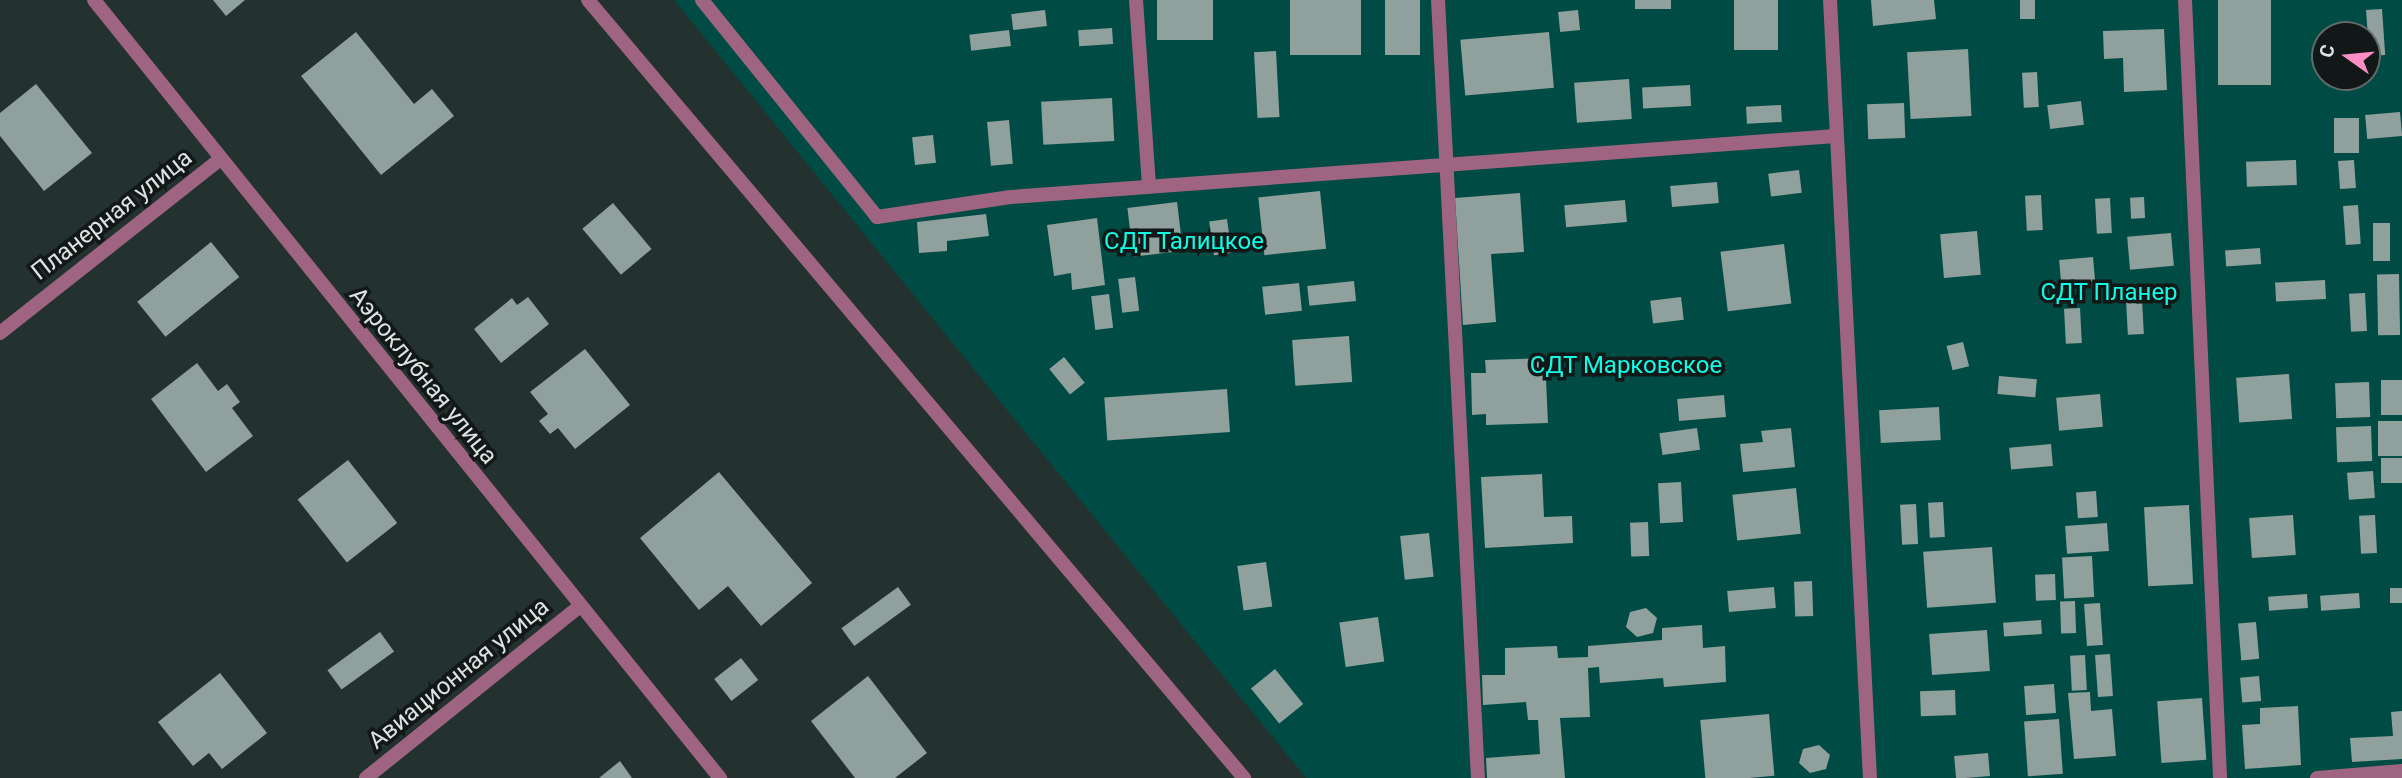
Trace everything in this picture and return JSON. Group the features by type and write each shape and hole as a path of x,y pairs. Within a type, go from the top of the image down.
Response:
{"street":[{"name":"Аэроклубная улица","path":"94,0 720,778"},
{"path":"588,0 1244,778"},
{"path":"702,0 877,217 1011,197 1444,162 1836,136"},
{"path":"1136,0 1149,186"},
{"path":"1438,0 1444,162 1478,778"},
{"path":"1830,0 1870,778"},
{"path":"2185,0 2220,778"},
{"name":"Планерная улица","path":"0,333 220,159"},
{"name":"Авиационная улица","path":"366,778 580,606"},
{"path":"2317,778 2402,771"}],"green space":[{"path":"674,0 2402,0 2402,778 1306,778"}],"building":[{"path":"213,0 245,0 226,16"},
{"path":"1157,0 1213,0 1213,40 1157,40"},
{"path":"1290,0 1361,0 1361,55 1290,55"},
{"path":"1385,0 1420,0 1420,55 1385,55"},
{"path":"1635,0 1671,0 1671,9 1635,9"},
{"path":"1734,0 1778,0 1778,50 1734,50"},
{"path":"1871,0 1934,0 1936,19 1873,26"},
{"path":"2020,0 2035,0 2035,19 2020,19"},
{"path":"2218,0 2271,0 2271,85 2218,85"},
{"path":"2382,9 2385,55 2381,55 2381,21 2367,21 2366,10"},
{"path":"1045,10 1047,26 1013,30 1011,14"},
{"path":"1578,10 1580,30 1560,32 1558,12"},
{"path":"1112,28 1113,44 1079,46 1078,30"},
{"path":"2164,29 2167,90 2124,92 2123,58 2104,59 2103,31"},
{"path":"1009,30 1011,46 971,51 969,35"},
{"path":"356,32 414,104 432,89 454,116 381,175 301,76"},
{"path":"1549,32 1554,88 1465,96 1460,40"},
{"path":"1968,49 1972,116 1911,119 1907,52"},
{"path":"1276,51 1279,117 1257,118 1254,52"},
{"path":"2037,72 2039,107 2024,108 2022,73"},
{"path":"1629,79 1632,119 1577,123 1574,83"},
{"path":"36,84 92,153 44,191 0,136 0,113"},
{"path":"1690,85 1691,106 1643,108 1642,88"},
{"path":"1112,98 1114,141 1043,145 1041,102"},
{"path":"2081,101 2084,125 2050,129 2047,105"},
{"path":"1904,103 1905,138 1868,139 1867,104"},
{"path":"1781,105 1782,122 1747,124 1746,107"},
{"path":"2400,112 2402,136 2367,139 2365,115"},
{"path":"2334,118 2359,118 2359,153 2334,153"},
{"path":"1009,120 1013,164 991,166 987,122"},
{"path":"933,135 936,163 915,165 912,137"},
{"path":"2296,160 2297,185 2247,187 2246,162"},
{"path":"2354,160 2356,188 2340,189 2338,161"},
{"path":"1799,170 1802,193 1771,197 1768,174"},
{"path":"1717,182 1719,203 1672,207 1670,186"},
{"path":"1320,191 1326,249 1264,255 1258,197"},
{"path":"1520,193 1524,252 1491,254 1496,322 1463,325 1455,198"},
{"path":"2041,195 2043,230 2027,231 2025,196"},
{"path":"2144,197 2145,218 2131,219 2130,198"},
{"path":"2110,198 2112,233 2097,234 2095,199"},
{"path":"1625,200 1627,222 1566,227 1564,205"},
{"path":"1177,202 1183,251 1133,257 1127,208"},
{"path":"613,203 652,249 621,275 582,229"},
{"path":"2358,205 2361,244 2346,245 2343,206"},
{"path":"986,214 989,236 947,241 947,251 919,253 917,222"},
{"path":"1097,218 1105,285 1072,290 1071,273 1054,276 1047,225"},
{"path":"1227,219 1232,253 1214,255 1209,222"},
{"path":"2373,223 2390,223 2390,261 2373,261"},
{"path":"1977,231 1981,275 1944,278 1940,234"},
{"path":"2171,233 2174,266 2130,270 2127,237"},
{"path":"211,242 239,277 165,337 137,302"},
{"path":"1784,244 1791,304 1728,311 1720,252"},
{"path":"2260,248 2261,264 2226,266 2225,250"},
{"path":"2093,257 2095,281 2061,284 2059,260"},
{"path":"2377,274 2399,274 2400,335 2378,335"},
{"path":"1135,277 1139,311 1122,313 1118,279"},
{"path":"2325,280 2326,299 2276,302 2275,283"},
{"path":"1354,281 1356,301 1309,306 1307,286"},
{"path":"1299,283 1302,311 1265,315 1262,287"},
{"path":"2365,293 2367,331 2351,332 2349,294"},
{"path":"1109,294 1113,328 1095,330 1091,296"},
{"path":"528,297 549,324 501,363 474,329 512,298 517,305"},
{"path":"1681,297 1684,320 1653,324 1650,301"},
{"path":"2142,299 2144,334 2128,335 2126,300"},
{"path":"2080,308 2082,343 2066,344 2064,309"},
{"path":"1349,336 1352,382 1295,386 1292,340"},
{"path":"1963,342 1969,366 1953,370 1947,346"},
{"path":"585,349 630,405 575,449 558,428 550,434 539,421 548,414 530,392"},
{"path":"1064,357 1085,383 1070,395 1049,369"},
{"path":"1545,358 1548,423 1486,425 1486,414 1472,415 1471,373 1486,373 1485,360"},
{"path":"197,363 218,391 227,384 240,402 232,408 253,436 206,472 151,399"},
{"path":"2289,374 2292,419 2239,423 2236,378"},
{"path":"1999,376 2037,379 2035,397 1997,394"},
{"path":"2381,380 2402,380 2402,415 2381,415"},
{"path":"2369,382 2370,417 2336,418 2335,383"},
{"path":"1227,389 1230,432 1107,440 1104,398"},
{"path":"2100,394 2103,427 2059,431 2056,398"},
{"path":"1724,395 1726,417 1679,421 1677,399"},
{"path":"1939,407 1941,440 1881,443 1879,410"},
{"path":"2378,421 2402,421 2402,456 2378,456"},
{"path":"2371,426 2372,461 2337,462 2336,427"},
{"path":"1697,428 1700,450 1662,455 1659,433"},
{"path":"1791,428 1795,467 1743,472 1740,444 1763,442 1761,431"},
{"path":"2051,444 2053,466 2011,470 2009,448"},
{"path":"2381,458 2402,458 2402,483 2381,483"},
{"path":"348,460 397,523 347,562 298,499"},
{"path":"2373,471 2375,498 2349,500 2347,473"},
{"path":"719,472 812,583 761,626 728,586 699,610 640,538"},
{"path":"1542,474 1544,517 1572,516 1573,543 1485,548 1481,477"},
{"path":"1681,482 1683,522 1660,523 1658,483"},
{"path":"1796,488 1801,534 1737,540 1732,495"},
{"path":"2096,491 2098,517 2078,518 2076,492"},
{"path":"1943,502 1945,537 1930,538 1928,503"},
{"path":"1916,504 1918,544 1902,545 1900,505"},
{"path":"2189,505 2193,584 2148,586 2144,507"},
{"path":"2293,515 2296,555 2252,558 2249,518"},
{"path":"2375,515 2377,553 2361,554 2359,516"},
{"path":"1648,522 1649,556 1631,557 1630,523"},
{"path":"2107,523 2109,551 2067,554 2065,526"},
{"path":"1429,533 1434,577 1405,580 1400,536"},
{"path":"1992,547 1996,603 1927,608 1923,552"},
{"path":"2092,556 2094,597 2064,599 2062,558"},
{"path":"1266,562 1272,607 1244,611 1237,566"},
{"path":"2055,574 2056,600 2036,601 2035,575"},
{"path":"1812,581 1813,616 1795,617 1794,582"},
{"path":"898,587 911,605 854,646 841,628"},
{"path":"1774,587 1776,608 1729,612 1727,591"},
{"path":"2390,588 2402,588 2402,603 2390,603"},
{"path":"2359,593 2360,608 2321,611 2320,596"},
{"path":"2307,594 2308,608 2269,611 2268,597"},
{"path":"2075,601 2076,633 2061,634 2060,602"},
{"path":"2100,603 2103,645 2087,646 2084,604"},
{"path":"1646,608 1657,618 1653,633 1637,637 1626,627 1630,612"},
{"path":"1378,617 1384,662 1346,667 1339,622"},
{"path":"2041,620 2042,634 2004,637 2003,623"},
{"path":"2256,622 2259,659 2241,660 2238,624"},
{"path":"1702,625 1703,648 1725,646 1726,682 1664,687 1663,678 1600,683 1599,667 1588,668 1590,717 1560,718 1565,778 1487,778 1486,758 1540,754 1538,720 1528,720 1526,702 1483,705 1482,675 1505,675 1505,648 1557,646 1558,658 1588,657 1588,646 1662,640 1662,628"},
{"path":"1987,630 1990,671 1932,675 1929,634"},
{"path":"380,632 394,651 342,690 327,670"},
{"path":"2110,654 2113,696 2098,697 2095,655"},
{"path":"2085,655 2087,690 2072,691 2070,656"},
{"path":"741,658 758,680 731,701 714,679"},
{"path":"1275,669 1303,704 1279,723 1251,689"},
{"path":"220,673 267,733 222,769 209,753 193,766 158,722"},
{"path":"868,676 927,753 895,778 855,778 811,721"},
{"path":"2259,676 2261,701 2242,703 2240,678"},
{"path":"2054,684 2056,713 2026,715 2024,686"},
{"path":"1955,690 1956,715 1921,716 1920,691"},
{"path":"2090,692 2091,711 2112,709 2116,756 2074,759 2068,693"},
{"path":"2202,698 2206,760 2161,763 2157,701"},
{"path":"2298,706 2301,765 2245,769 2242,725 2260,724 2260,708"},
{"path":"2402,711 2402,759 2352,762 2350,738 2393,736 2391,712"},
{"path":"1769,714 1774,776 1705,778 1700,720"},
{"path":"2059,719 2063,774 2028,776 2024,721"},
{"path":"1819,745 1830,755 1826,769 1810,773 1799,763 1803,749"},
{"path":"1988,753 1990,776 1956,778 1954,756"},
{"path":"620,761 632,778 599,778"}],"park label":[{"name":"СДТ Талицкое","path":"1184,242"},
{"name":"СДТ Планер","path":"2109,293"},
{"name":"СДТ Марковское","path":"1626,366"}]}
